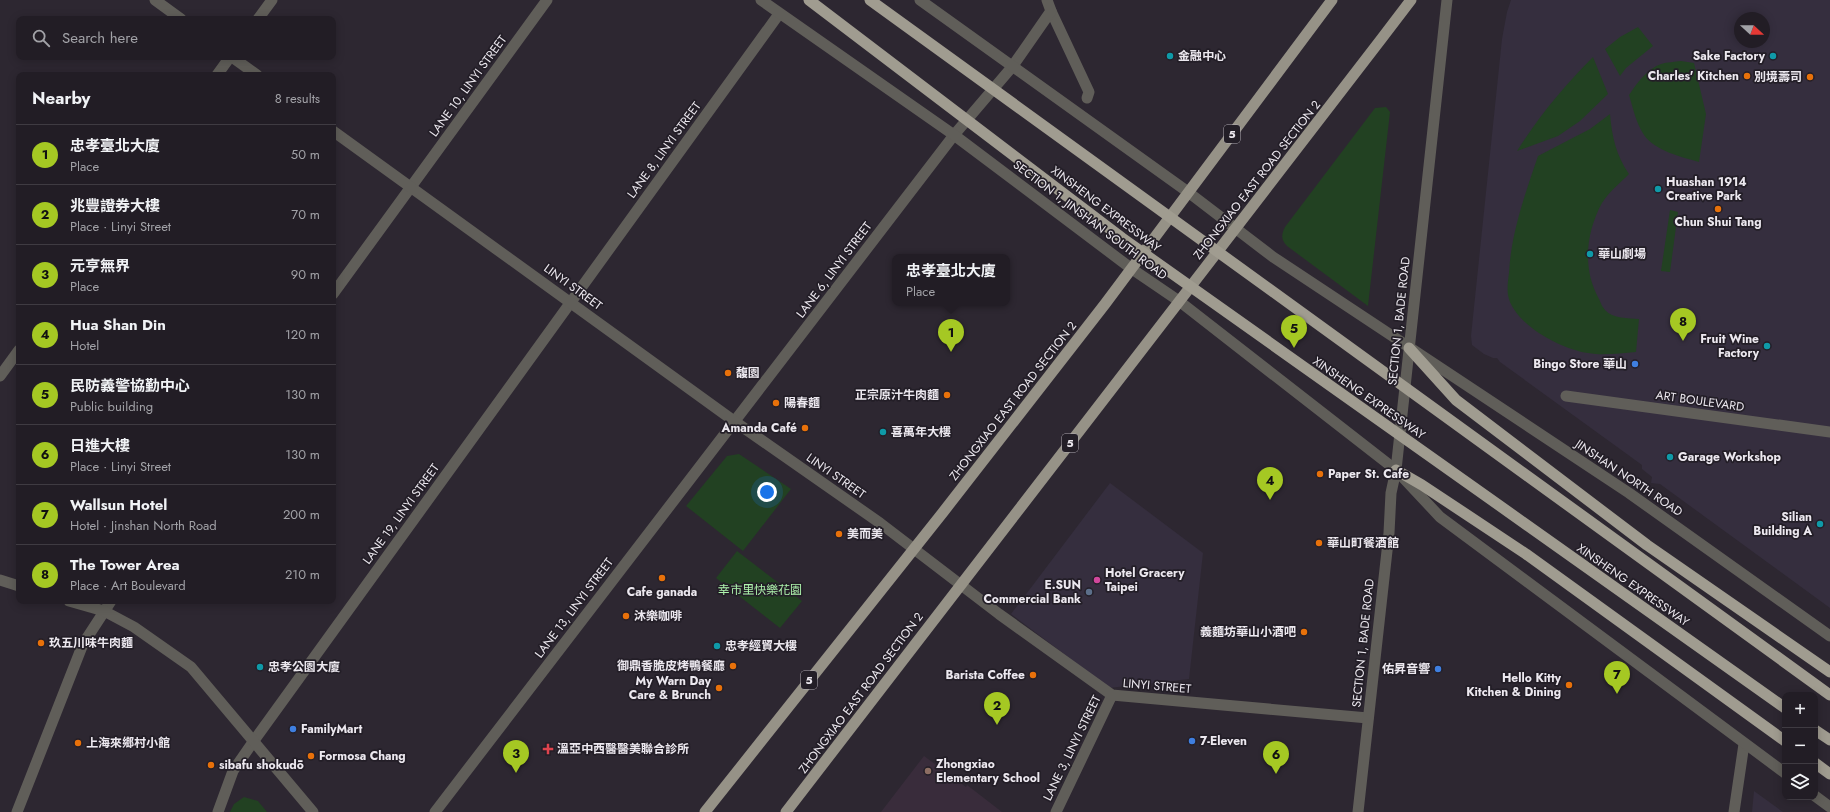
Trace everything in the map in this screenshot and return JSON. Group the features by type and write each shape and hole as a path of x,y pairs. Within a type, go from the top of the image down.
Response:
{"highway":[{"name":"XINSHENG EXPRESSWAY","path":"809,0 1122,238 1782,706"},
{"path":"870,0 1830,695"},
{"path":"1409,348 1456,400 1647,545 1830,672"},
{"path":"1396,470 1422,485 1526,554 1782,739"},
{"path":"1818,732 1830,740"},
{"path":"1816,764 1830,774"}],"main road":[{"name":"ZHONGXIAO EAST ROAD SECTION 2","path":"705,812 914,549 1132,268 1332,0"},
{"name":"ZHONGXIAO EAST ROAD SECTION 2","path":"786,812 1411,0"}],"street":[{"path":"155,0 177,16"},
{"path":"260,16 272,0"},
{"name":"LANE 10, LINYI STREET","path":"336,290 547,0"},
{"name":"SECTION 1, JINSHAN SOUTH ROAD","path":"761,0 954,135 1132,268 1179,301 1396,470"},
{"path":"920,0 1188,192 1273,257 1409,348"},
{"path":"1047,0 1089,92 1087,98"},
{"name":"SECTION 1, BADE ROAD","path":"1358,812 1389,533 1391,493 1396,470 1447,0"},
{"name":"LANE 6, LINYI STREET","path":"734,421 954,135 1012,67 1051,11"},
{"name":"LANE 8, LINYI STREET","path":"570,301 779,14"},
{"path":"219,72 229,60"},
{"path":"235,60 253,72"},
{"name":"LINYI STREET","path":"336,133 734,421 880,523 960,584 1112,695 1368,718"},
{"name":"LANE 19, LINYI STREET","path":"218,812 233,771 570,301"},
{"name":"JINSHAN NORTH ROAD","path":"1409,348 1629,493 1830,636"},
{"path":"0,376 16,354"},
{"name":"ART BOULEVARD","path":"1566,396 1830,432"},
{"name":"LANE 13, LINYI STREET","path":"434,812 734,421"},
{"path":"1396,470 1440,517 1782,771"},
{"path":"0,580 16,585"},
{"path":"79,604 104,612 134,627 191,667 313,812"},
{"path":"17,812 83,644 110,604"},
{"name":"LANE 3, LINYI STREET","path":"1056,812 1112,695"},
{"path":"1734,812 1744,744"},
{"path":"1818,798 1830,807"}],"shaded area":[{"name":"Huashan 1914 Creative Park","path":"1511,0 1830,0 1830,608 1660,484 1651,483 1652,477 1642,469 1642,465 1500,362 1497,358 1484,354 1472,345 1471,336 1502,39"},
{"path":"1110,483 1203,553 1189,679 1109,688 1011,614"},
{"name":"Zhongxiao Elementary School","path":"924,756 966,787 967,785 1002,812 881,812"},
{"path":"1754,791 1783,812 1752,812"}],"green space":[{"path":"1638,27 1653,46 1626,68 1620,76 1605,49 1620,37"},
{"path":"1593,57 1608,94 1580,121 1558,136 1517,151 1552,102"},
{"path":"1681,61 1694,63 1706,114 1699,162 1669,153 1649,141 1639,126 1629,95 1639,81 1651,69 1663,63"},
{"path":"1386,107 1390,112 1368,306 1287,246 1282,235 1285,227 1375,108"},
{"path":"1610,114 1615,146 1629,174 1602,203 1592,226 1588,251 1588,263 1594,287 1605,310 1616,317 1639,319 1636,352 1600,354 1577,351 1552,341 1528,325 1512,306 1508,295 1508,287 1510,258 1516,228 1538,156 1590,129"},
{"path":"1670,210 1678,212 1670,272 1661,271"},
{"path":"739,454 791,489 743,551 686,506 727,456"},
{"name":"幸市里快樂花園","path":"737,551 802,601 780,628 716,578"},
{"path":"244,797 258,801 267,812 230,812 234,804"}],"place":[{"name":"金融中心","path":"1170,56"},
{"name":"Sake Factory","path":"1773,56"},
{"name":"Charles' Kitchen","path":"1747,76"},
{"name":"別境壽司","path":"1810,77"},
{"name":"Huashan 1914 Creative Park","path":"1658,189"},
{"name":"Chun Shui Tang","path":"1718,209"},
{"name":"華山劇場","path":"1590,254"},
{"name":"The Tower Area","path":"1683,341"},
{"name":"Fruit Wine Factory","path":"1767,346"},
{"name":"民防義警協勤中心","path":"1294,348"},
{"name":"忠孝臺北大廈","path":"951,352"},
{"name":"Bingo Store 華山","path":"1635,364"},
{"name":"馥園","path":"728,373"},
{"name":"正宗原汁牛肉麵","path":"947,395"},
{"name":"陽春麵","path":"776,403"},
{"name":"Amanda Café","path":"805,428"},
{"name":"喜萬年大樓","path":"883,432"},
{"name":"Garage Workshop","path":"1670,457"},
{"name":"Paper St. Cafe","path":"1320,474"},
{"name":"Hua Shan Din","path":"1270,500"},
{"name":"Silian Building A","path":"1820,524"},
{"name":"美而美","path":"839,534"},
{"name":"華山町餐酒館","path":"1319,543"},
{"name":"Cafe ganada","path":"662,578"},
{"name":"Hotel Gracery Taipei","path":"1097,580"},
{"name":"E.SUN Commercial Bank","path":"1089,592"},
{"name":"沐樂咖啡","path":"626,616"},
{"name":"義麵坊華山小酒吧","path":"1304,632"},
{"name":"玖五川味牛肉麵","path":"41,643"},
{"name":"忠孝經貿大樓","path":"717,646"},
{"name":"御鼎香脆皮烤鴨餐廳","path":"733,666"},
{"name":"忠孝公園大廈","path":"260,667"},
{"name":"佑昇音響","path":"1438,669"},
{"name":"Barista Coffee","path":"1033,675"},
{"name":"Hello Kitty Kitchen & Dining","path":"1569,685"},
{"name":"My Warn Day Care & Brunch","path":"719,688"},
{"name":"Wallsun Hotel","path":"1617,694"},
{"name":"兆豐證券大樓","path":"997,725"},
{"name":"FamilyMart","path":"293,729"},
{"name":"7-Eleven","path":"1192,741"},
{"name":"上海來鄉村小館","path":"78,743"},
{"name":"溫亞中西醫醫美聯合診所","path":"548,749"},
{"name":"Formosa Chang","path":"311,756"},
{"name":"sibafu shokudō","path":"211,765"},
{"name":"Zhongxiao Elementary School","path":"928,771"},
{"name":"元亨無界","path":"516,773"},
{"name":"日進大樓","path":"1276,774"}]}
